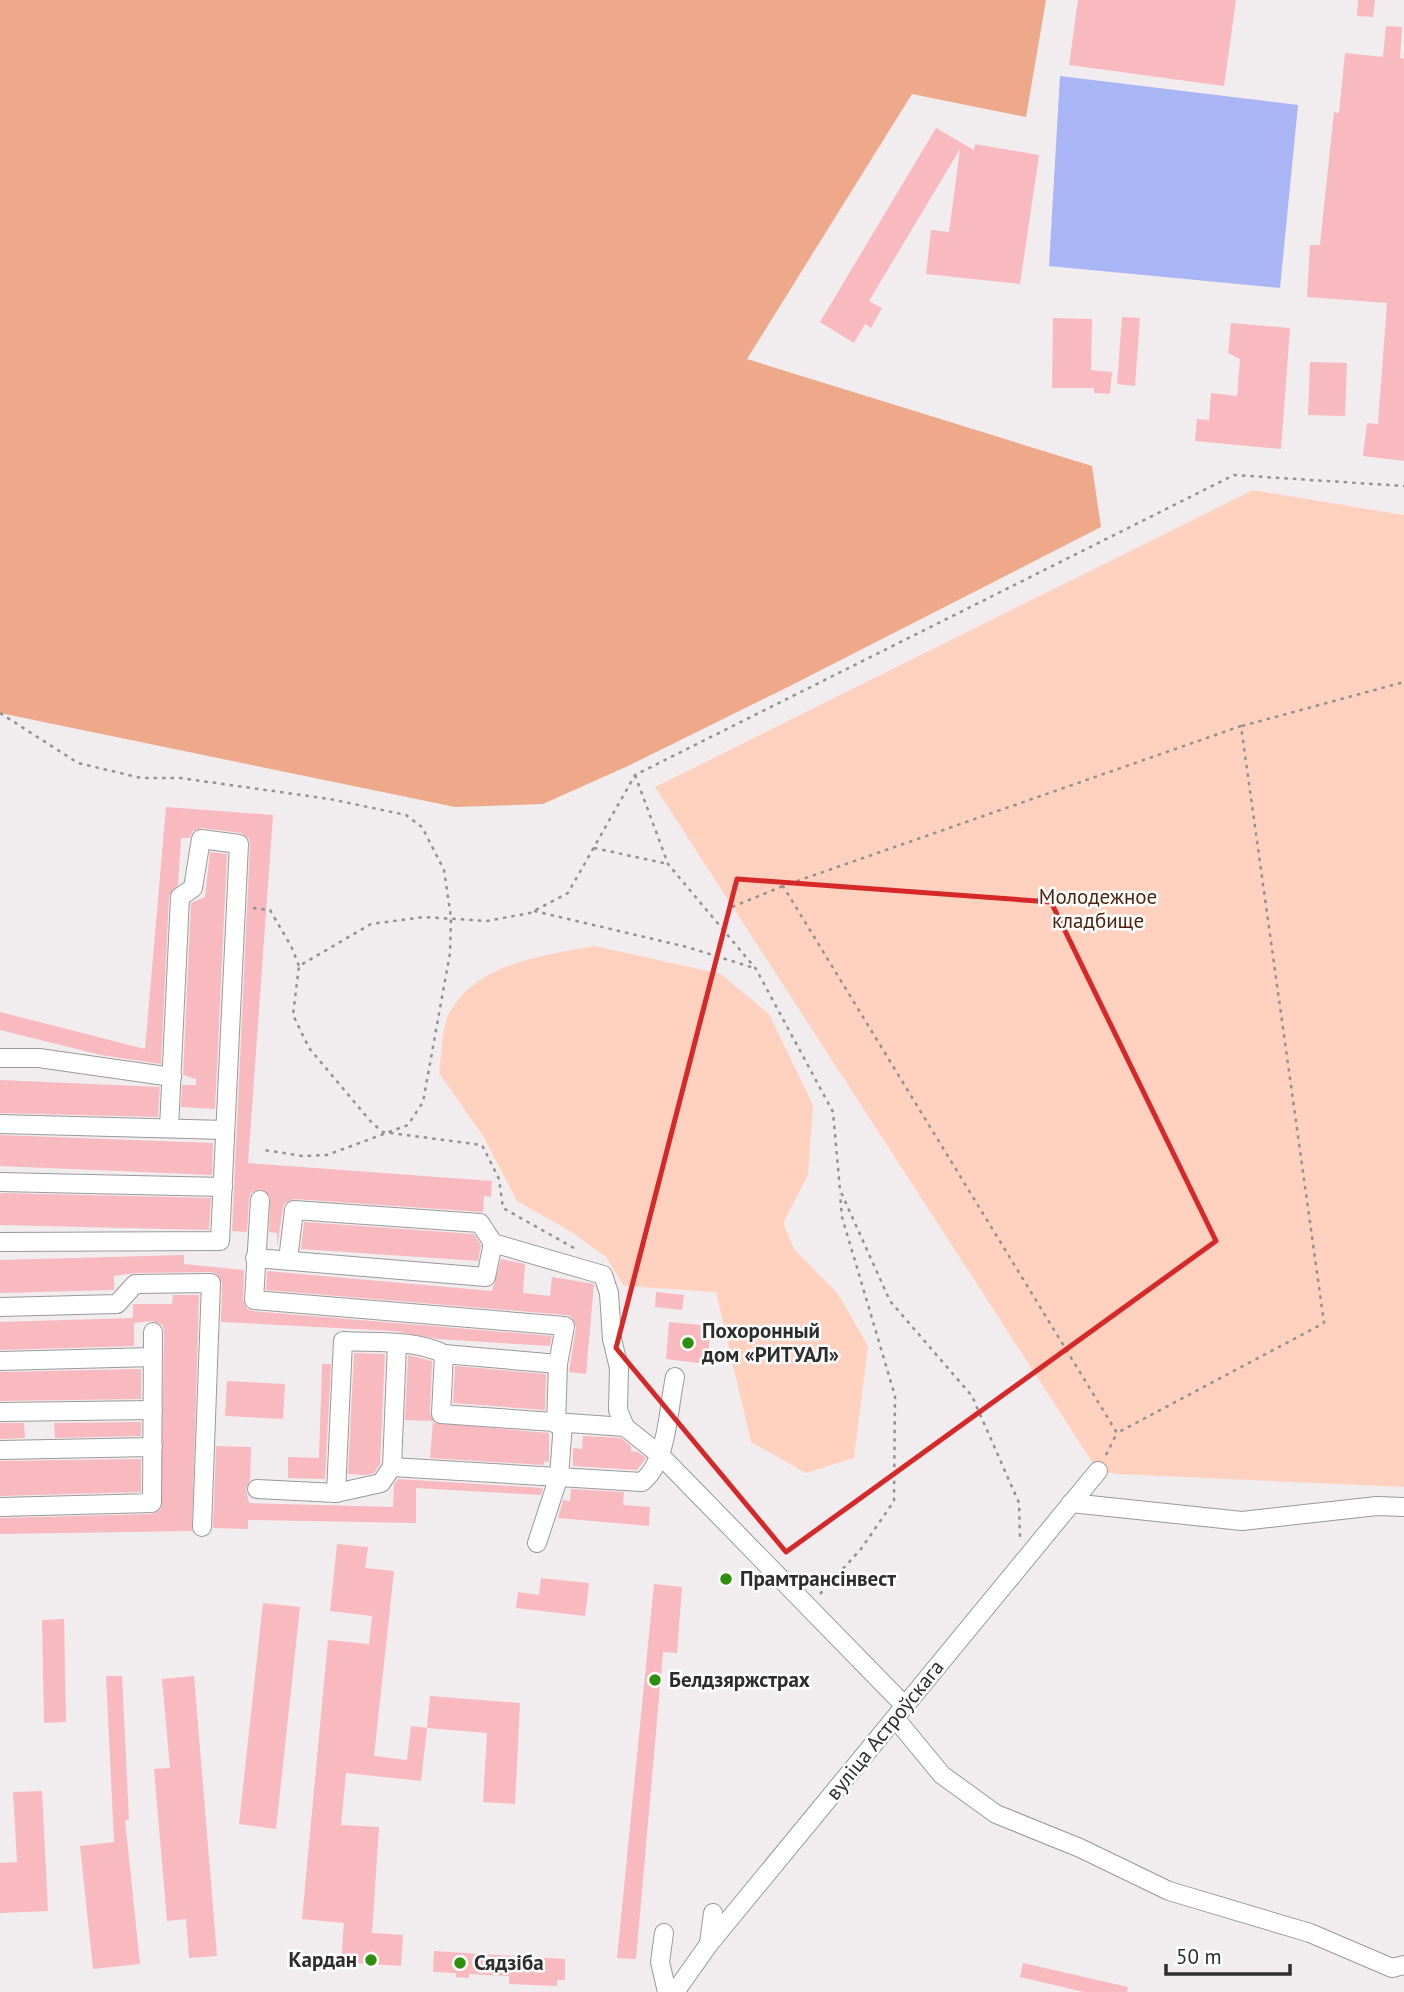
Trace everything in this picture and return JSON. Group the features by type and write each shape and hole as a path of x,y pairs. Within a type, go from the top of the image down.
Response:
{"street":[{"path":"0,1242 220,1241 239,844 201,839 193,888 180,897 170,1128"},
{"path":"0,1058 39,1058 172,1077"},
{"path":"0,1124 225,1130"},
{"path":"0,1182 223,1186"},
{"path":"260,1200 254,1300 565,1326 558,1364 559,1476 537,1543"},
{"path":"288,1261 294,1210 481,1223 493,1243 603,1275 619,1368 618,1410 625,1427 660,1455 808,1607 900,1712 942,1775 996,1814 1080,1848 1168,1891 1310,1933 1392,1968 1404,1965"},
{"path":"255,1258 486,1276 493,1243"},
{"path":"0,1307 117,1304 135,1284 211,1283 202,1527"},
{"path":"0,1507 152,1503 153,1332"},
{"path":"336,1493 343,1341 397,1344 432,1348 444,1354 558,1364"},
{"path":"257,1489 336,1493 381,1483 392,1467 397,1344"},
{"path":"444,1354 441,1414 625,1427"},
{"path":"0,1361 153,1357"},
{"path":"392,1467 642,1482 652,1474 660,1455 675,1377"},
{"path":"0,1412 153,1410"},
{"path":"0,1450 153,1447"},
{"name":"вуліца Астроўскага","path":"675,1992 709,1944 1098,1471"},
{"path":"1071,1503 1242,1521 1377,1506 1404,1507"},
{"path":"709,1944 713,1913"},
{"path":"664,1933 660,1962 667,1992"}],"path":[{"path":"299,966 371,923 424,917 487,921 534,911 568,893 635,775 1234,475 1404,486"},
{"path":"732,907 1241,726 1404,681"},
{"path":"0,713 78,762 141,778 180,778 330,799 406,815 422,827 444,870 451,918 450,953 423,1101 408,1125 383,1132 327,1155 303,1156 264,1150"},
{"path":"1098,1471 1117,1433 1324,1323 1241,726"},
{"path":"635,775 668,864 756,968 833,1112 842,1217 895,1396 894,1500 860,1549 808,1607"},
{"path":"594,848 668,864"},
{"path":"783,887 1117,1433"},
{"path":"236,906 270,909 299,966 293,1015 309,1048 383,1132 482,1145 499,1178 503,1208 575,1248"},
{"path":"534,911 687,947 756,968"},
{"path":"840,1190 890,1301 972,1395 1020,1503 1020,1566"}],"highlighted area":[{"path":"737,879 1051,902 1216,1241 786,1552 616,1348"}],"green space":[{"name":"Молодежное кладбище","path":"1253,490 1404,515 1404,1487 1098,1471 655,787"},
{"path":"595,946 721,974 769,1014 813,1105 808,1175 783,1223 794,1249 838,1294 868,1346 854,1458 806,1473 751,1442 716,1292 624,1286 606,1257 570,1231 517,1201 483,1136 439,1073 446,1020 461,997 476,983 513,964"}],"shaded area":[{"path":"0,0 1046,0 1026,117 912,94 747,359 1092,466 1101,527 786,688 630,765 543,804 455,807 0,713"}],"water":[{"path":"1060,76 1298,105 1280,288 1049,266"}],"building":[{"path":"1078,0 1236,0 1224,86 1069,65"},
{"path":"1358,0 1375,0 1373,17 1357,16"},
{"path":"1386,26 1402,27 1400,58 1404,59 1404,461 1363,456 1367,423 1378,424 1387,303 1307,297 1310,245 1320,245 1334,112 1339,113 1345,53 1383,57"},
{"path":"936,128 974,150 975,144 1039,155 1020,284 926,274 931,230 949,232 960,149 869,301 882,308 871,328 865,324 854,343 820,322"},
{"path":"1122,317 1140,318 1135,386 1117,384"},
{"path":"1053,318 1092,319 1091,370 1112,372 1110,394 1094,393 1094,388 1052,388"},
{"path":"1231,323 1290,328 1281,449 1195,441 1197,419 1209,420 1211,393 1237,396 1240,359 1228,353"},
{"path":"1310,362 1347,363 1345,416 1308,415"},
{"path":"166,807 273,815 248,1163 492,1181 491,1197 484,1196 483,1212 294,1199 285,1203 283,1208 277,1247 277,1233 269,1232 270,1196 260,1189 251,1193 249,1199 247,1232 232,1231 250,845 249,839 241,833 202,828 193,831 190,838 181,838 178,885 169,896 161,1064 101,1055 0,1030 0,1012 145,1049"},
{"path":"210,852 227,854 215,1109 181,1107 182,1085 196,1085 196,1079 183,1075 191,903 205,897"},
{"path":"0,1080 160,1087 158,1117 0,1113"},
{"path":"0,1135 213,1143 212,1175 0,1166"},
{"path":"0,1193 211,1198 209,1230 0,1225"},
{"path":"304,1222 474,1234 481,1245 478,1261 301,1249"},
{"path":"184,1255 184,1264 244,1270 243,1300 247,1309 252,1311 552,1336 550,1346 438,1339 395,1331 221,1322 222,1283 217,1274 211,1272 135,1273 114,1276 114,1290 0,1293 0,1260"},
{"path":"501,1259 525,1264 523,1293 550,1296 552,1277 594,1284 586,1374 569,1372 576,1327 572,1317 567,1315 266,1290 267,1271 492,1291"},
{"path":"656,1292 684,1295 682,1310 655,1307"},
{"path":"173,1295 199,1295 192,1531 0,1534 0,1518 152,1514 161,1509 164,1332 163,1325 152,1321 134,1323 134,1346 0,1350 0,1322 133,1318 133,1304 172,1304"},
{"name":"Похоронный дом «РИТУАЛ»","path":"669,1322 711,1326 707,1364 666,1359"},
{"path":"354,1353 385,1354 380,1464 374,1473 366,1475 348,1474"},
{"path":"408,1355 432,1361 430,1413 434,1423 549,1433 549,1462 544,1461 544,1465 430,1458 433,1421 405,1420"},
{"path":"322,1364 331,1364 325,1479 288,1478 288,1457 319,1458"},
{"path":"455,1366 546,1374 545,1410 453,1403"},
{"path":"141,1369 141,1399 0,1401 0,1372"},
{"path":"227,1381 285,1384 283,1419 225,1416"},
{"path":"141,1422 141,1436 55,1438 54,1423"},
{"path":"0,1423 24,1423 25,1438 0,1439"},
{"path":"583,1436 621,1438 631,1446 631,1451 646,1458 637,1470 573,1466 573,1448 582,1449"},
{"path":"216,1446 251,1447 250,1480 246,1489 249,1503 393,1507 394,1484 398,1479 543,1488 541,1495 416,1488 416,1523 248,1520 248,1529 213,1528"},
{"path":"141,1459 141,1492 0,1496 0,1461"},
{"path":"571,1489 624,1492 623,1505 650,1507 649,1526 558,1518 563,1500 570,1501"},
{"path":"337,1544 368,1547 365,1568 394,1571 374,1756 407,1760 411,1726 427,1728 421,1781 346,1773 341,1825 379,1827 372,1933 403,1935 401,1966 341,1962 344,1923 302,1919 328,1640 369,1644 372,1616 330,1611"},
{"path":"541,1578 589,1583 585,1616 516,1608 518,1592 539,1595"},
{"path":"654,1584 682,1587 677,1653 663,1652 636,1959 617,1958"},
{"path":"263,1603 300,1607 276,1829 239,1824"},
{"path":"64,1619 66,1722 44,1723 42,1620"},
{"path":"106,1676 122,1676 129,1820 125,1820 140,1964 93,1969 80,1846 114,1842"},
{"path":"194,1676 217,1956 189,1958 186,1919 167,1921 154,1769 170,1768 162,1679"},
{"path":"430,1696 520,1703 515,1804 483,1802 487,1733 427,1728"},
{"path":"42,1791 48,1911 0,1913 0,1863 17,1862 13,1792"},
{"path":"434,1951 565,1959 565,1980 557,1980 557,1986 509,1984 509,1976 469,1974 469,1978 456,1977 456,1973 433,1972"},
{"path":"1023,1963 1128,1987 1127,1992 1084,1992 1020,1977"}],"place":[{"name":"Похоронный дом «РИТУАЛ»","path":"688,1343"},
{"name":"Прамтрансінвест","path":"726,1579"},
{"name":"Белдзяржстрах","path":"655,1680"},
{"name":"Кардан","path":"371,1960"},
{"name":"Сядзіба","path":"460,1963"}]}
